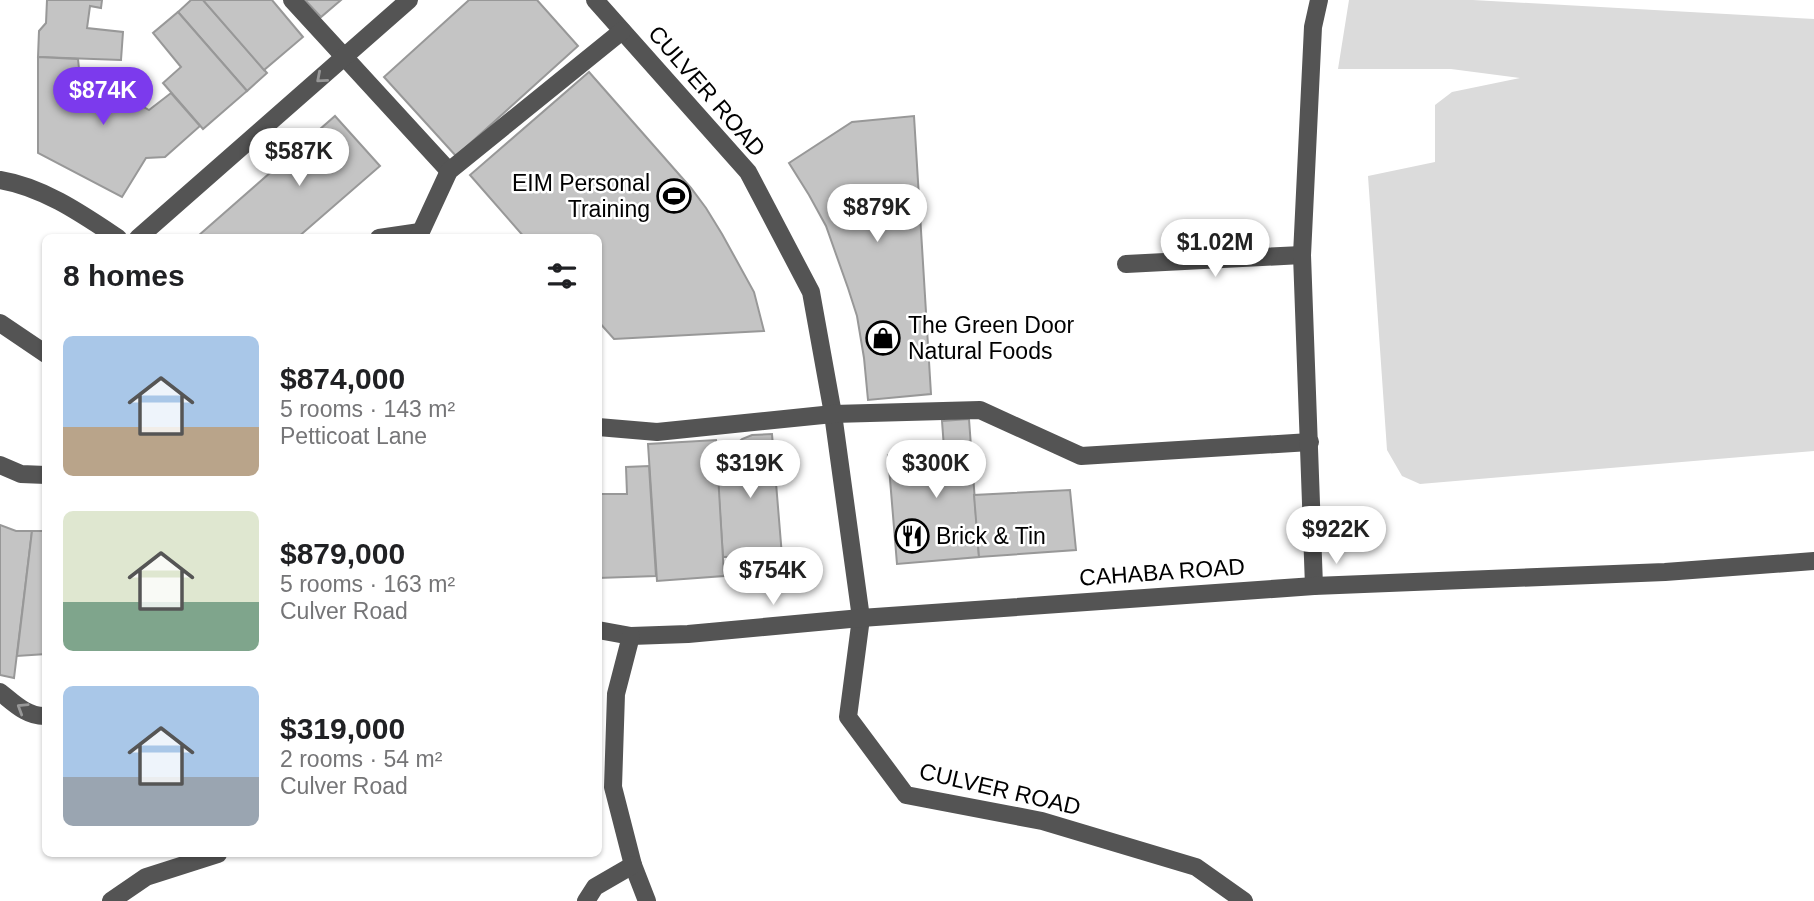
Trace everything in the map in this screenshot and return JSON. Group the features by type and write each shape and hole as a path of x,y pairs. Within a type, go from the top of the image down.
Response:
{"street":[{"path":"292,0 449,171"},
{"path":"143,234 409,0"},
{"name":"CULVER ROAD","path":"595,0 748,172 811,292 833,414 861,618 848,717 906,795 1042,821 1196,867 1244,901"},
{"path":"1314,586 1302,255 1313,27 1318,0"},
{"path":"419,234 449,171 622,31"},
{"path":"0,180 19,183 74,209 112,234"},
{"path":"1126,264 1302,255"},
{"path":"0,323 42,351"},
{"path":"602,427 657,432 833,414 980,410 1082,456 1310,442"},
{"path":"0,465 21,474 42,475"},
{"name":"CAHABA ROAD","path":"602,631 631,636 688,634 861,618 1314,586 1665,572 1814,561"},
{"path":"631,636 616,694 613,787 633,865 648,901"},
{"path":"0,692 22,709 42,716"},
{"path":"111,901 146,877 209,857"},
{"path":"586,901 595,887 633,865"}],"shaded area":[{"path":"1349,0 1473,0 1814,19 1814,451 1420,484 1402,476 1387,450 1368,176 1435,162 1435,105 1452,92 1520,78 1451,69 1338,69"}],"building":[{"path":"47,0 102,0 101,8 90,6 87,28 123,32 121,60 38,57 39,31 46,23"},
{"path":"191,0 203,0 267,73 247,91 178,12"},
{"path":"203,0 272,0 303,37 264,70"},
{"path":"305,0 341,0 321,17"},
{"path":"469,0 537,0 578,46 456,156 384,77"},
{"path":"178,12 247,91 203,129 163,83 181,67 153,33"},
{"path":"38,57 78,59 81,88 109,87 149,110 171,93 200,126 165,157 146,158 122,197 38,153"},
{"path":"589,72 706,208 754,292 764,331 614,339 602,326 602,234 522,234 470,175"},
{"path":"335,116 380,166 302,234 200,234"},
{"path":"914,116 931,394 868,400 857,316 848,288 826,226 789,163 852,122"},
{"path":"969,419 979,557 897,564 888,455 944,448 942,421"},
{"path":"772,434 782,556 723,557 717,469 730,468 731,449 742,439 752,435"},
{"path":"716,440 724,576 657,581 648,444"},
{"path":"649,466 656,576 602,578 602,494 627,494 626,467"},
{"path":"1070,490 1076,550 979,557 974,495"},
{"path":"0,525 16,531 32,531 14,678 0,675"},
{"path":"32,531 42,531 42,654 17,656"}],"place":[{"name":"EIM Personal Training","path":"674,196"},
{"name":"The Green Door Natural Foods","path":"883,338"},
{"name":"Brick & Tin","path":"912,536"}]}
